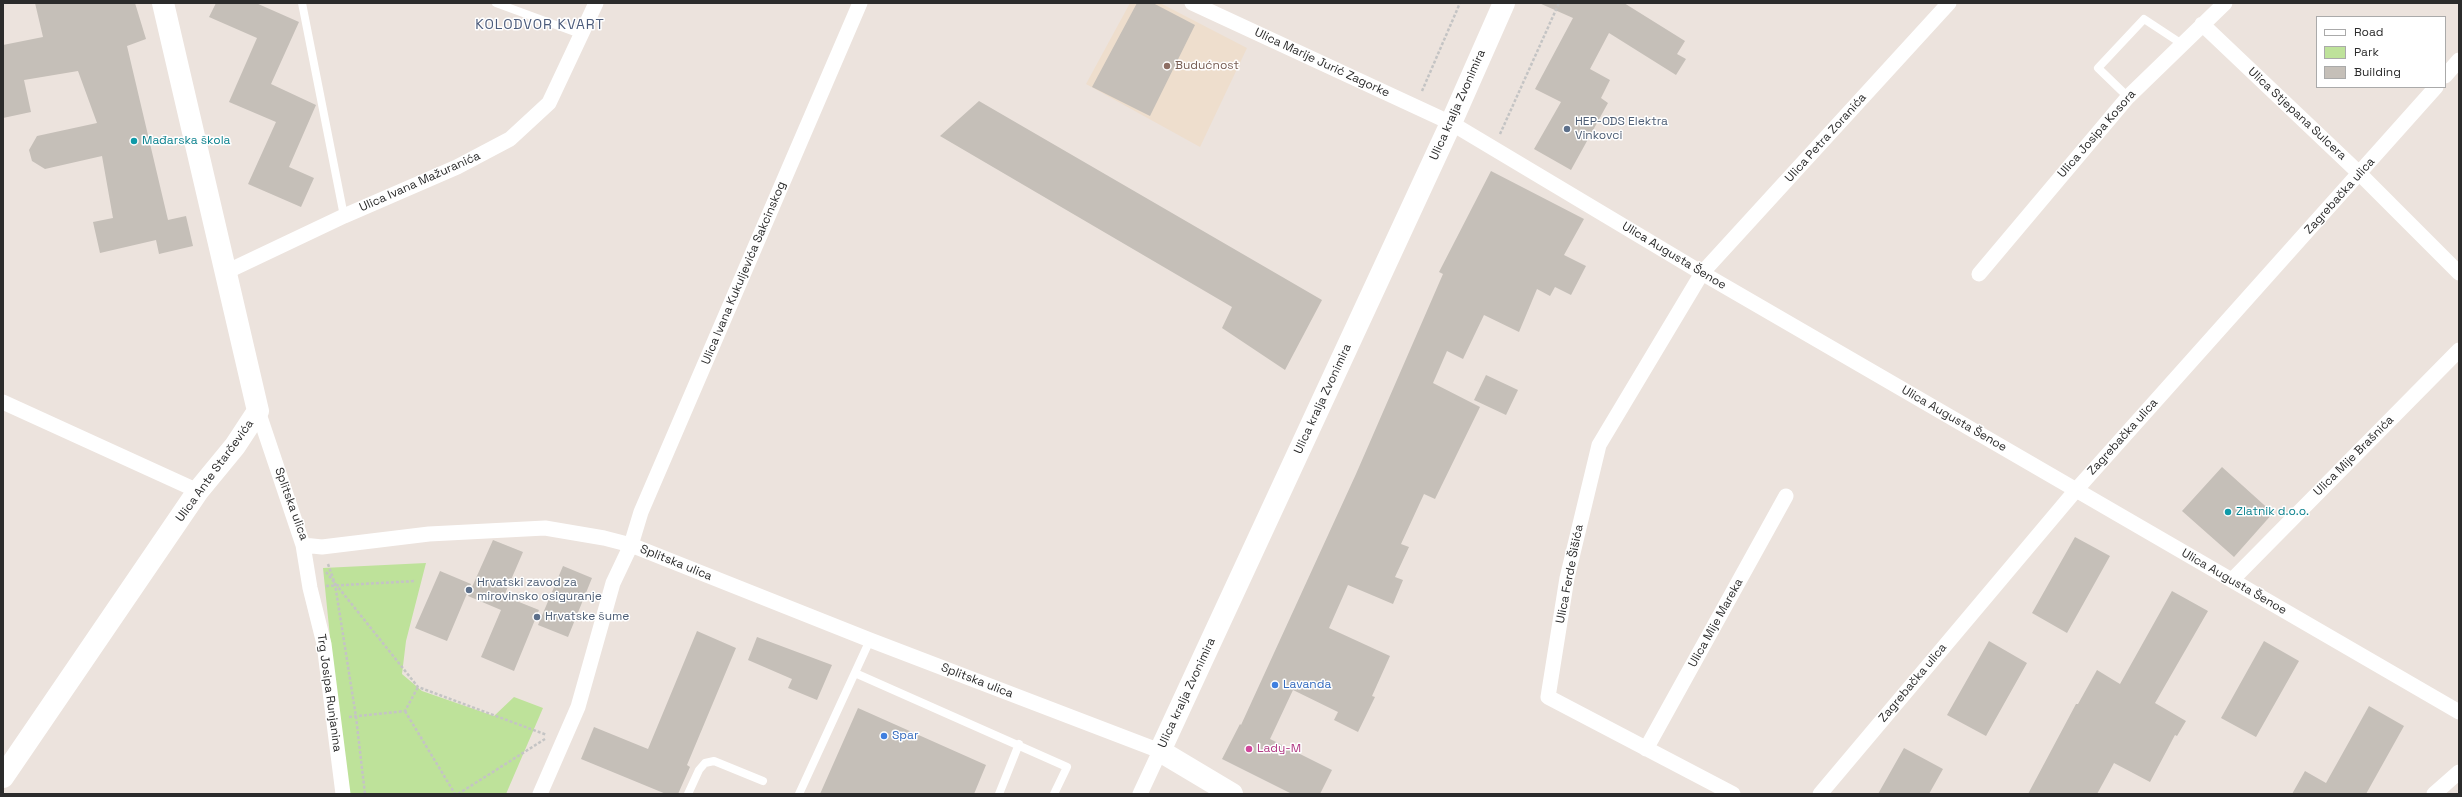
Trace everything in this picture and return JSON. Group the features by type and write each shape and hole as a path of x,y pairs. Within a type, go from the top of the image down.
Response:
{"main road":[{"name":"Ulica Ante Starčevića","path":"3,777 198,490 235,446 258,411 163,3"},
{"name":"Ulica kralja Zvonimira","path":"1160,751 1451,123 1504,3"},
{"path":"1160,751 1232,794"}],"street":[{"name":"Ulica Ivana Mažuranića","path":"226,272 344,216 457,167 510,139 549,103 583,35 596,3"},
{"name":"Ulica Ivana Kukuljevića Sakcinskog","path":"630,545 641,512 860,3"},
{"name":"Ulica Marije Jurić Zagorke","path":"1192,3 1451,123"},
{"name":"Ulica Petra Zoranića","path":"1702,272 1949,3"},
{"name":"Ulica Josipa Kosora","path":"1979,274 2128,97 2225,3"},
{"name":"Ulica Stjepana Sulcera","path":"2202,24 2360,174 2459,273"},
{"path":"2446,75 2459,60"},
{"name":"Zagrebačka ulica","path":"1820,794 2076,490 2360,174 2435,88"},
{"name":"Ulica Augusta Šenoe","path":"1451,123 1702,272 2459,712"},
{"name":"Ulica Ferde Šišića","path":"1702,272 1599,445 1567,578 1548,698 1733,794"},
{"name":"Ulica Mije Brašnića","path":"2232,580 2459,350"},
{"path":"3,402 198,490"},
{"name":"Splitska ulica","path":"258,411 304,545 322,547 429,534 545,528 604,538 630,545 870,640 1160,751"},
{"name":"Ulica Mije Mareka","path":"1646,749 1786,496"},
{"name":"Trg Josipa Runjanina","path":"304,545 310,588 324,644 335,719 343,794"},
{"path":"540,794 578,707 613,583 630,545"},
{"name":"Ulica kralja Zvonimira","path":"1140,794 1160,751"},
{"path":"2434,794 2459,772"}],"lane":[{"path":"302,3 344,216"},
{"path":"496,3 583,35"},
{"path":"2128,97 2098,68 2144,19 2182,44"},
{"path":"799,794 870,640"},
{"path":"855,673 1019,744 1067,767 1054,794"},
{"path":"999,794 1019,744"},
{"path":"688,794 699,770 705,763 714,761 763,781"}],"path":[{"path":"1416,106 1460,3"},
{"path":"1494,148 1559,3"},
{"path":"322,547 335,584 356,717 365,794"},
{"path":"306,564 323,568 418,687 549,736 456,794 405,711"},
{"path":"310,588 335,584 416,581"},
{"path":"405,711 418,687"},
{"path":"335,719 405,711"}],"shaded area":[{"name":"Budućnost","path":"1130,3 1160,3 1247,48 1200,147 1086,84"}],"green space":[{"path":"426,563 406,641 402,674 422,691 494,716 514,697 543,708 506,794 346,794 323,568"}],"building":[{"path":"35,3 135,3 146,39 127,46 168,220 186,216 193,246 159,254 156,240 100,253 93,222 113,218 102,156 45,169 32,161 29,150 37,136 97,123 78,71 24,80 31,112 3,118 3,45 43,37"},
{"path":"216,3 256,3 299,22 271,84 316,105 289,167 314,178 301,207 248,184 276,122 229,102 257,38 209,17"},
{"path":"1137,3 1153,3 1195,25 1150,116 1092,87"},
{"path":"1539,3 1624,3 1685,41 1677,54 1686,59 1676,75 1609,33 1590,69 1610,80 1601,98 1608,103 1571,170 1534,149 1561,102 1535,89 1573,18"},
{"path":"979,101 1322,300 1285,370 1222,328 1232,307 940,136"},
{"path":"1491,171 1584,219 1564,255 1586,266 1571,295 1555,287 1550,296 1537,289 1519,332 1484,315 1463,359 1447,351 1433,383 1480,407 1435,499 1424,494 1401,544 1409,547 1395,577 1403,580 1393,604 1348,585 1329,628 1390,656 1372,696 1375,697 1358,732 1334,720 1338,712 1293,690 1270,739 1332,770 1320,794 1292,794 1222,759 1240,724 1241,725 1356,474 1443,274 1439,272"},
{"path":"1486,375 1518,390 1506,415 1474,400"},
{"name":"Zlatnik d.o.o.","path":"2222,467 2273,513 2234,557 2182,511"},
{"path":"2075,537 2110,556 2067,633 2032,613"},
{"path":"493,540 523,552 504,596 539,610 514,671 481,657 501,610 468,596"},
{"path":"563,566 592,578 568,637 538,625"},
{"path":"440,571 471,584 447,641 415,628"},
{"path":"2172,591 2208,611 2155,703 2186,721 2177,736 2175,735 2150,782 2114,763 2097,794 2028,794 2076,704 2078,704 2097,670 2120,684"},
{"path":"697,631 736,648 687,765 690,767 678,794 666,794 581,759 594,727 648,749"},
{"path":"757,637 832,665 817,700 788,688 792,679 748,660"},
{"path":"1989,641 2027,663 1986,736 1947,715"},
{"path":"2264,641 2299,661 2256,737 2221,718"},
{"path":"2369,706 2404,726 2366,794 2292,794 2305,771 2326,783"},
{"name":"Spar","path":"858,708 986,765 974,794 820,794"},
{"path":"1904,748 1943,769 1929,794 1878,794"}],"place":[{"name":"Budućnost","path":"1167,66"},
{"name":"HEP-ODS Elektra Vinkovci","path":"1567,129"},
{"name":"Mađarska škola","path":"134,141"},
{"name":"Zlatnik d.o.o.","path":"2228,512"},
{"name":"Hrvatski zavod za mirovinsko osiguranje","path":"469,590"},
{"name":"Hrvatske šume","path":"537,617"},
{"name":"Lavanda","path":"1275,685"},
{"name":"Spar","path":"884,736"},
{"name":"Lady-M","path":"1249,749"}],"district":[{"name":"KOLODVOR KVART","path":"540,25"}]}
